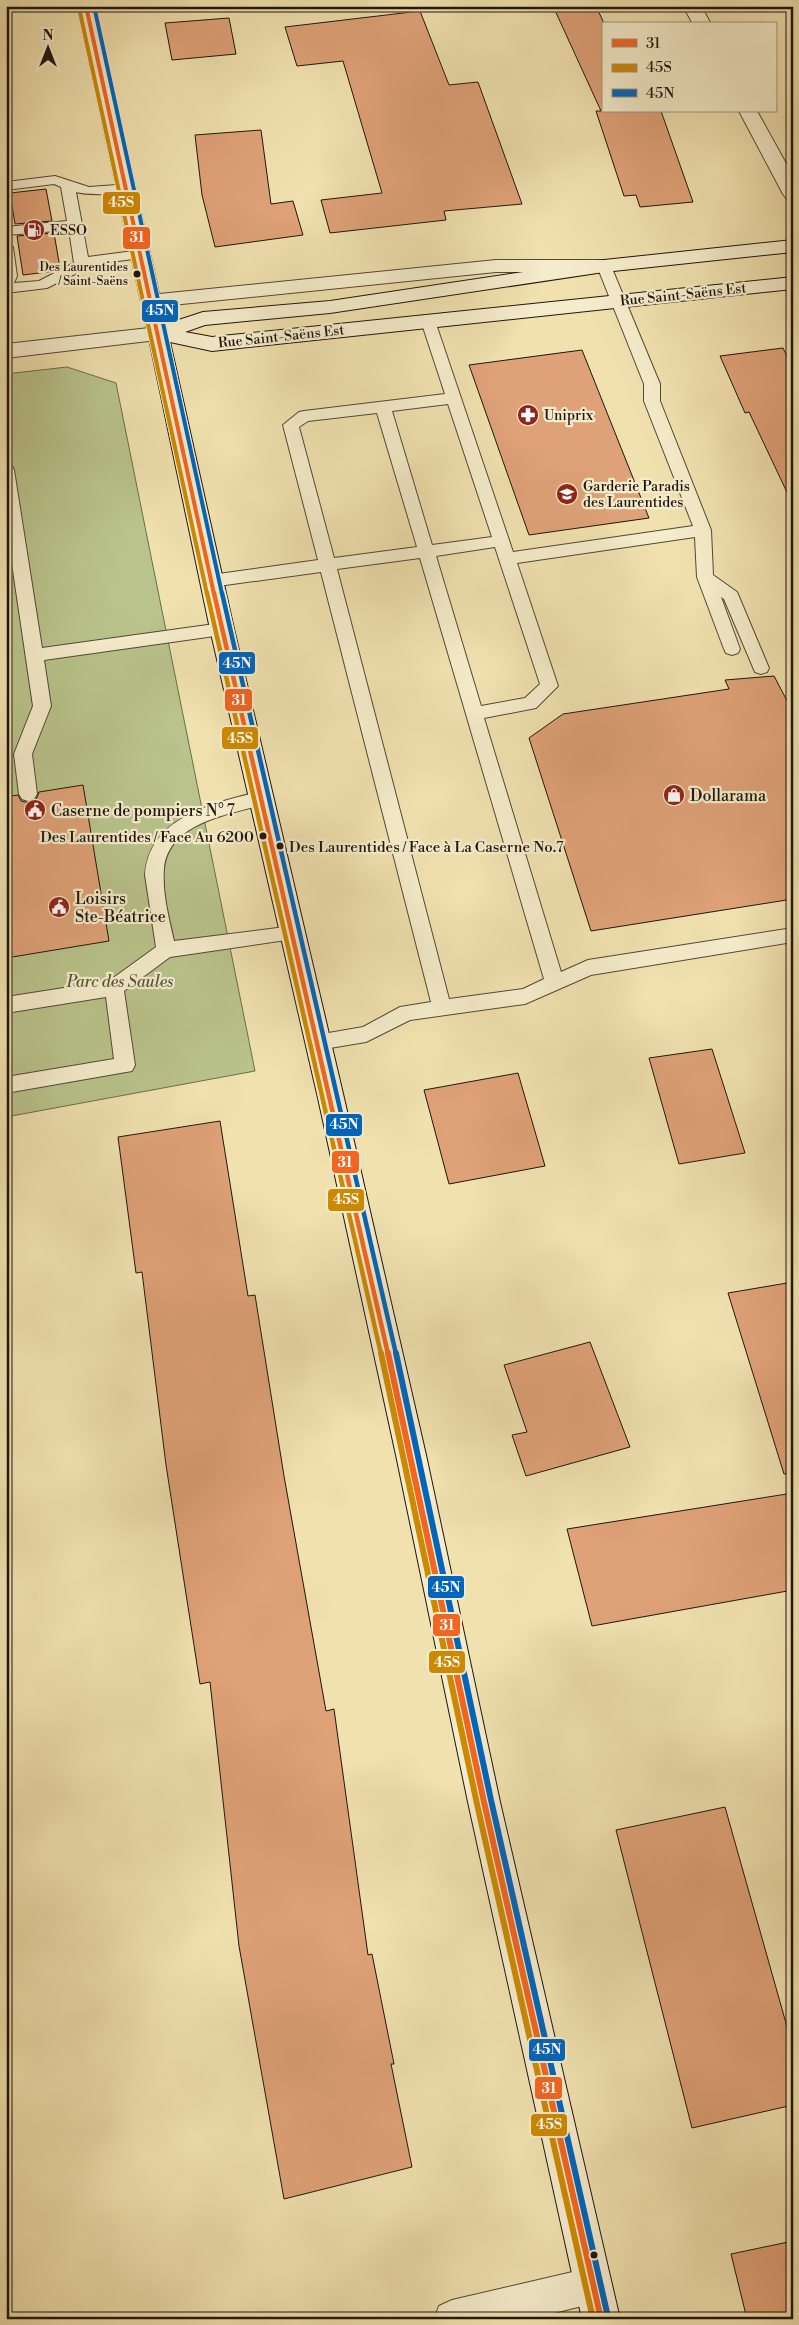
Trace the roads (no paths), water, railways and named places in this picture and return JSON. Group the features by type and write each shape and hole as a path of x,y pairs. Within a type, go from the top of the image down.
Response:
{"main road":[{"path":"86,6 211,581 318,1042 410,1455 486,1811 597,2302 452,2319"},
{"path":"692,6 701,22"},
{"path":"749,112 793,194"},
{"name":"Rue Saint-Saëns Est","path":"158,334 203,319 330,307 604,266 793,246"},
{"name":"Rue Saint-Saëns Est","path":"151,301 496,266 604,266"},
{"name":"Rue Saint-Saëns Est","path":"158,334 212,344 793,283"},
{"path":"6,351 158,334"}],"lane":[{"path":"6,186 55,180 88,191 126,187"},
{"path":"68,184 82,265"},
{"path":"6,231 75,225"},
{"path":"6,246 10,276 6,284"},
{"path":"6,288 42,285 92,260 141,254"},
{"path":"604,266 652,384 652,400 703,530 705,577 732,649"},
{"path":"428,321 549,686 530,704 474,713"},
{"path":"442,1007 291,425 304,416 454,398"},
{"path":"383,407 555,983"},
{"path":"6,470 42,706 23,754 28,794"},
{"path":"507,559 703,530"},
{"path":"211,581 501,541"},
{"path":"705,577 731,596 761,668"},
{"path":"35,655 222,629"},
{"path":"166,950 155,879 155,866 163,844 198,817 213,810 262,798"},
{"path":"6,1005 114,988 166,950 292,932"},
{"path":"318,1042 366,1034 407,1013 526,996 588,968 793,935"},
{"path":"6,1085 125,1065 114,988"}],"place":[{"name":"ESSO","path":"34,230"},
{"name":"Des Laurentides / Saint-Saëns","path":"137,274"},
{"name":"Uniprix","path":"528,415"},
{"name":"Garderie Paradis des Laurentides","path":"567,494"},
{"name":"Dollarama","path":"674,795"},
{"name":"Caserne de pompiers N° 7","path":"35,810"},
{"name":"Des Laurentides / Face Au 6200","path":"263,836"},
{"name":"Des Laurentides / Face à La Caserne No.7","path":"280,846"},
{"name":"Loisirs Ste-Béatrice","path":"59,907"}],"park label":[{"name":"Parc des Saules","path":"120,981"}]}
